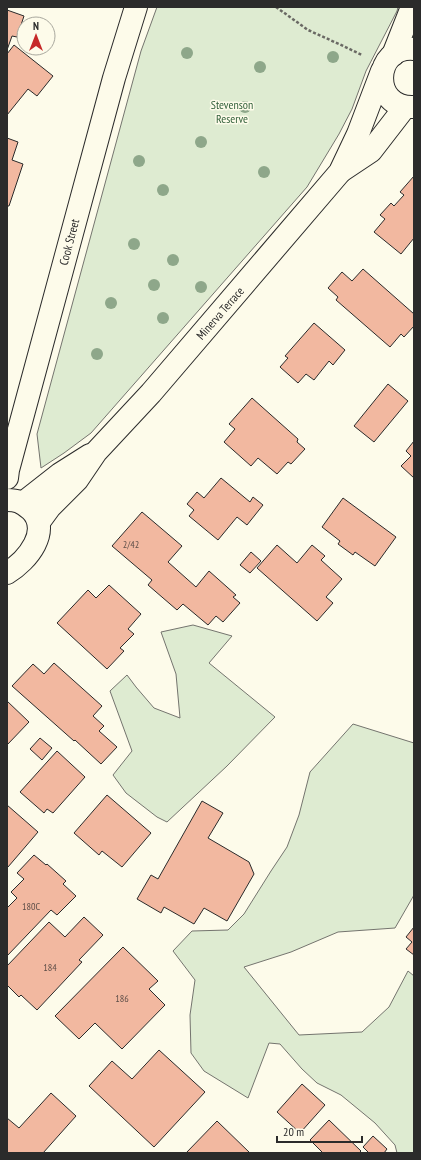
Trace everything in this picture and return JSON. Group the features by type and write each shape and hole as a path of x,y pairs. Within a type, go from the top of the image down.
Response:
{"main road":[{"name":"Cook Street","path":"7,478 112,85 136,7"},
{"name":"Minerva Terrace","path":"39,522 50,507 77,480 96,452 151,393 340,172 358,134 412,7"},
{"path":"410,107 396,103 389,98 384,90 381,80 387,63 400,51 414,49"},
{"name":"Minerva Terrace","path":"340,172 371,151 410,107"},
{"name":"Minerva Terrace","path":"15,502 96,452"},
{"path":"7,573 18,565 31,551 39,533 39,522 33,512 15,502"}],"path":[{"path":"276,7 308,30 363,56"}],"green space":[{"name":"Stevenson Reserve","path":"157,7 398,7 366,71 352,109 339,134 307,187 91,433 41,468 37,434 141,51"},
{"path":"193,625 232,636 209,663 275,717 227,766 167,822 157,817 126,793 113,775 132,751 110,691 127,675 154,708 180,718 176,674 161,632"},
{"path":"353,724 414,743 414,895 395,928 338,932 291,952 244,967 299,1035 362,1032 389,1007 408,971 414,976 414,1153 397,1153 395,1145 375,1123 341,1095 317,1083 302,1069 280,1044 269,1043 248,1098 204,1071 191,1053 190,1015 195,980 173,951 192,931 228,930 244,914 287,847 299,815 310,772"}],"building":[{"path":"7,10 24,16 16,16 16,37 12,36 7,50"},
{"path":"14,45 16,47 16,56 28,56 53,76 37,96 28,89 7,115 7,54"},
{"path":"7,138 18,142 12,160 23,164 9,206 7,206"},
{"path":"414,176 414,238 401,254 374,232 385,219 380,215 391,203 394,206 404,195 400,192"},
{"path":"363,269 414,314 414,326 404,337 401,334 390,347 336,300 338,297 328,288 342,272 352,281"},
{"path":"314,323 345,350 333,365 329,361 314,380 306,374 298,383 280,367 288,358 285,356"},
{"path":"388,384 408,401 374,442 354,426"},
{"path":"252,398 298,439 297,442 305,449 291,464 288,462 277,474 258,458 251,466 224,442 235,429 229,424"},
{"path":"414,441 414,478 401,466 411,456 406,451"},
{"path":"221,478 250,502 253,497 263,505 247,525 237,517 218,540 189,516 194,510 187,504 197,492 204,498"},
{"path":"343,498 396,537 375,566 355,552 353,555 338,544 340,541 322,527"},
{"path":"142,512 182,546 168,562 196,587 209,571 236,595 233,597 240,603 223,622 216,616 208,625 183,604 177,610 148,585 152,580 112,546"},
{"path":"277,545 297,563 312,545 325,556 321,560 342,579 326,597 333,603 317,621 257,568"},
{"path":"251,552 261,561 250,573 240,565"},
{"path":"109,585 141,614 128,629 134,634 120,648 124,651 107,669 57,623 88,590 96,598"},
{"path":"54,663 102,706 93,716 104,726 99,731 117,747 101,764 12,686 33,664 44,674"},
{"path":"7,701 29,722 7,745"},
{"path":"40,738 52,748 42,760 30,749"},
{"path":"57,751 85,777 53,813 47,809 44,813 20,792"},
{"path":"107,795 151,833 122,867 102,851 99,855 74,833"},
{"path":"202,801 223,813 208,838 249,862 254,874 227,921 204,908 194,924 164,907 161,913 137,899 151,875 158,879"},
{"path":"7,805 38,832 8,867 7,866"},
{"path":"34,855 46,865 47,864 66,881 63,884 76,896 57,915 51,910 7,956 7,908 17,898 11,892 24,879 17,873"},
{"path":"84,917 103,935 79,960 82,962 37,1010 21,995 19,997 7,985 7,966 49,922 65,937"},
{"path":"414,927 414,955 406,949 412,942 406,937"},
{"path":"123,947 158,981 149,989 165,1005 122,1049 95,1023 79,1039 55,1016"},
{"path":"159,1050 205,1092 154,1147 89,1086 112,1061 132,1079"},
{"path":"302,1084 325,1105 300,1133 277,1112"},
{"path":"51,1093 76,1116 43,1153 7,1153 7,1118 19,1128"},
{"path":"329,1120 361,1151 359,1153 323,1153 310,1140"},
{"path":"217,1121 250,1153 186,1153"},
{"path":"373,1136 387,1149 384,1153 369,1153 363,1147"}]}
